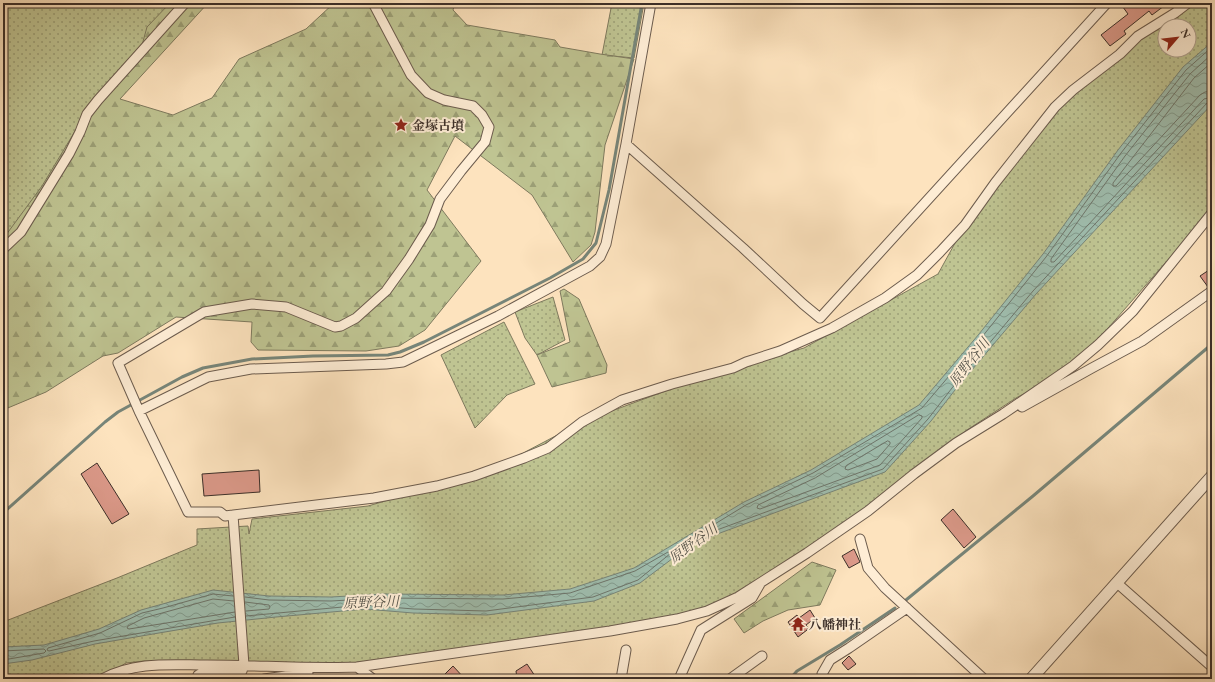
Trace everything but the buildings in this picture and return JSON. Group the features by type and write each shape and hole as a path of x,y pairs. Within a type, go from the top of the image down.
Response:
{"street":[{"path":"3,249 22,232 69,154 87,114 185,3"},
{"path":"373,3 411,75 428,93 444,100 473,106 482,115 488,127 485,142 460,171 440,199 430,225 410,259 386,291 356,318 341,326 335,327 286,307 252,304 204,312 118,363 139,411 188,512 220,512 225,516 374,498 437,486 474,476 548,448 582,422 622,400 672,384 733,368 832,328 885,298 917,275 965,225 995,183 1055,107 1073,90 1120,54 1138,36 1188,3"},
{"path":"139,411 208,377 252,369 386,364 403,362 498,316 581,272 600,257 606,244 626,144 651,3"},
{"path":"626,144 820,318 1107,3"},
{"path":"102,679 119,671 145,665 316,668 357,667 610,631 677,619 707,611 738,597 807,553 868,511 956,442 991,422 1073,366 1098,345 1133,311 1212,213"},
{"path":"991,422 1016,411 1142,341 1212,291"},
{"path":"1031,679 1212,476"},
{"path":"200,679 198,676 203,672 242,671 244,666 233,515"},
{"path":"860,539 868,568 885,588 984,679"},
{"path":"679,679 701,630 752,598 760,583"},
{"path":"1117,583 1212,667"},
{"path":"824,679 822,674 824,667 830,660 907,608"},
{"path":"621,679 626,650"},
{"path":"730,679 762,656"},
{"path":"357,667 373,679"},
{"path":"264,679 312,672 316,668"}],"green space":[{"path":"3,3 201,3 105,114 3,242"},
{"path":"170,3 208,3 120,99 173,115 212,98 239,59 306,29 334,3 455,3 453,10 467,25 555,40 560,47 634,59 605,145 595,232 591,245 573,262 532,195 455,136 427,190 481,261 425,330 399,346 366,351 258,350 251,342 252,322 176,317 118,353 103,356 46,392 3,410 3,239 42,186 89,108 139,56 147,27"},
{"path":"612,3 644,3 634,58 602,55"},
{"path":"1187,3 1212,3 1212,212 1102,335 1064,372 1016,398 967,430 867,508 765,580 717,607 661,622 357,667 144,661 126,663 99,679 3,679 3,622 197,545 197,529 248,526 249,534 252,519 368,506 491,470 582,422 714,373 804,348 938,274 965,225 1059,104 1157,27 1157,58 1197,58 1197,18 1168,18"},
{"path":"564,289 579,299 607,365 606,373 552,387 537,355 570,342 560,291"},
{"path":"553,297 565,340 537,355 525,338 515,312"},
{"path":"504,322 535,384 507,395 475,428 441,355"},
{"path":"812,562 836,570 820,605 788,610 763,621 744,633 734,619"}],"water":[{"name":"原野谷川","path":"1212,42 1212,104 1036,294 955,390 931,421 885,472 693,543 640,583 594,601 487,615 413,613 365,609 218,623 95,644 32,660 3,664 3,647 44,645 99,629 141,610 213,590 269,596 331,597 384,594 503,595 570,589 634,568 744,502 811,470 919,405 979,334 1043,254 1118,150 1183,67 1193,58 1197,58 1197,55"}],"waterway":[{"path":"3,513 118,412 182,377 203,368 252,359 313,356 388,355 400,352 424,342 550,278 583,259 596,243 609,190 642,3"},
{"path":"906,600 1033,496 1212,344"},
{"path":"790,679 797,671 840,645 895,608"}],"place":[{"name":"金塚古墳","path":"401,125"},
{"name":"八幡神社","path":"798,624"}]}
